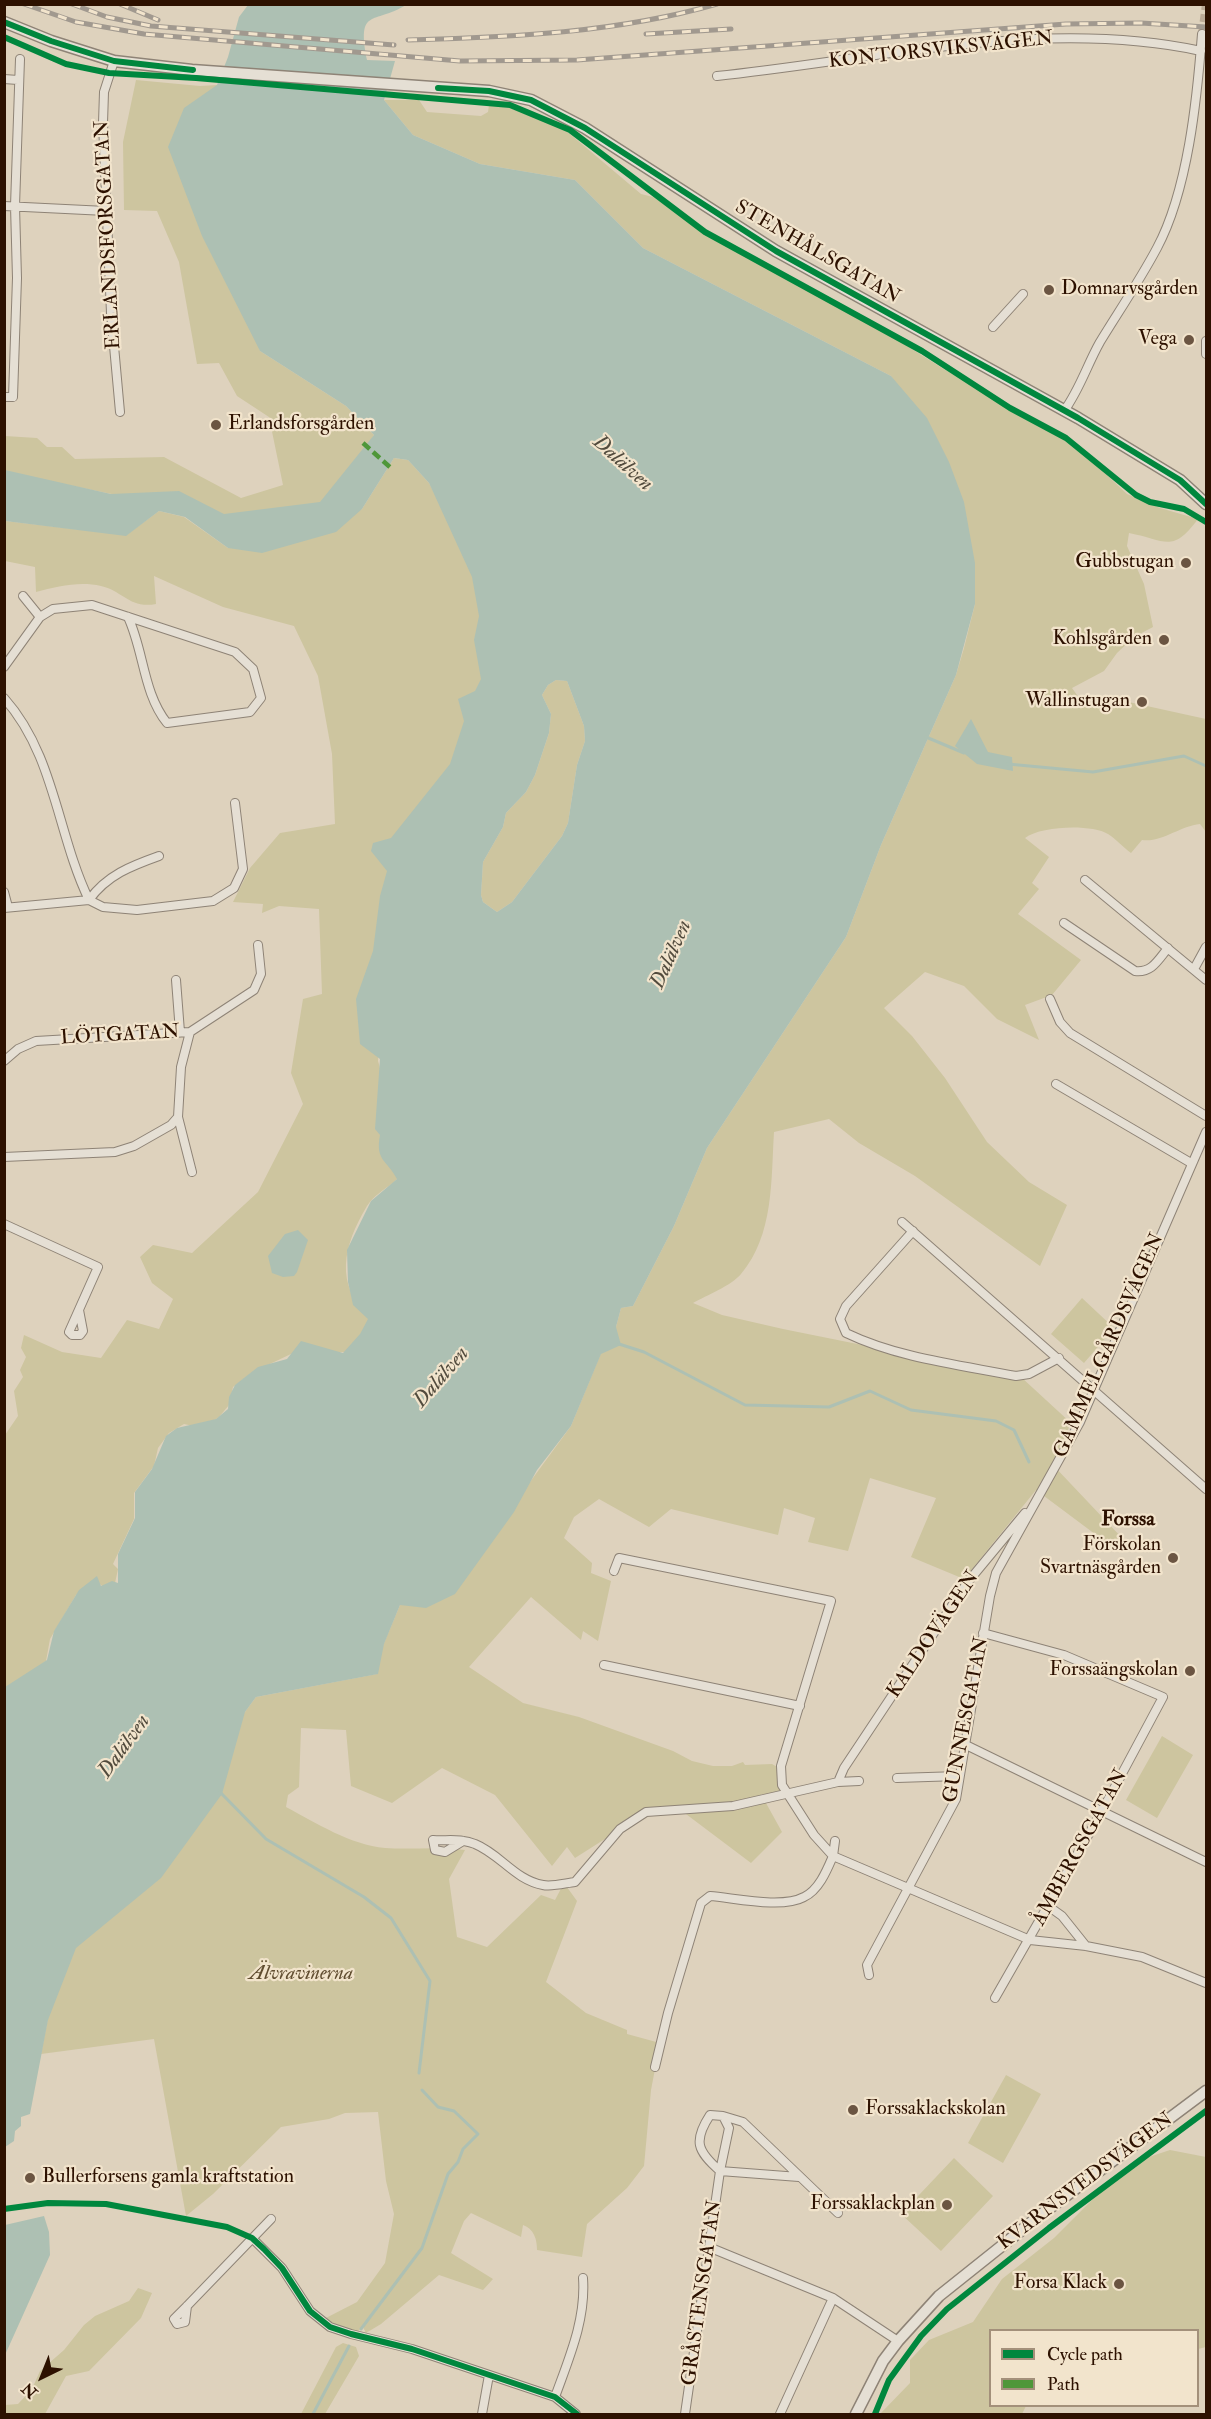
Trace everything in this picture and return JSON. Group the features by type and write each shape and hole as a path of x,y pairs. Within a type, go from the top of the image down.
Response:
{"street":[{"path":"4,22 51,41 114,61"},
{"path":"1065,411 1078,391 1099,345 1158,246 1182,178 1200,79 1202,34"},
{"name":"KONTORSVIKSVÄGEN","path":"717,76 915,51 1045,39 1118,41 1201,51"},
{"path":"9,397 17,278 15,206 20,59"},
{"name":"STENHÅLSGATAN","path":"114,61 192,70 489,91 531,100 585,128 776,251 1065,411 1180,480 1206,504"},
{"name":"ERLANDSFORSGATAN","path":"114,61 104,92 106,211 111,313 120,412"},
{"path":"4,79 18,80"},
{"path":"4,206 106,211"},
{"path":"993,327 1023,294"},
{"path":"1206,341 1206,354"},
{"path":"23,596 40,617"},
{"path":"4,667 40,617 53,609 92,605 235,652 253,669 261,698 250,712 167,723 159,713 144,673 136,633 128,617"},
{"path":"4,698 14,708 35,745 48,775 76,874 89,900"},
{"path":"4,892 6,907 89,900 103,907 137,910 213,901 226,895 240,880 243,869 235,803"},
{"path":"89,900 110,878 125,867 159,856"},
{"path":"1085,880 1206,980"},
{"path":"1064,922 1135,971 1144,972 1152,969 1168,948"},
{"name":"LÖTGATAN","path":"4,1061 18,1049 36,1041 190,1032 254,990 261,974 258,945"},
{"path":"1194,969 1206,947"},
{"path":"176,980 180,1032"},
{"path":"1050,999 1056,1015 1070,1033 1206,1116"},
{"path":"190,1032 181,1067 178,1117 192,1172"},
{"path":"1056,1084 1191,1163"},
{"path":"4,1157 115,1152 134,1146 171,1125 178,1117"},
{"name":"GAMMELGÅRDSVÄGEN","path":"1004,1556 1040,1496 1095,1390 1206,1132"},
{"path":"902,1222 1206,1489"},
{"path":"4,1224 99,1267 69,1332"},
{"path":"913,1231 846,1306 840,1319 846,1334 938,1361 1016,1376 1029,1374 1059,1358"},
{"name":"KALDOVÄGEN","path":"838,1782 844,1768 968,1584 996,1546 1040,1496"},
{"name":"GUNNESGATAN","path":"869,1975 867,1965 907,1888 945,1824 956,1798 990,1596 1004,1556"},
{"path":"615,1571 619,1558 831,1601 781,1766 782,1785 814,1835 833,1856 1030,1940 1086,1946 1142,1957 1206,1983"},
{"name":"ÅMBERGSGATAN","path":"983,1633 1064,1655 1163,1697 1102,1811 995,1998"},
{"path":"604,1665 800,1707"},
{"path":"966,1745 1206,1862"},
{"path":"897,1778 958,1776"},
{"path":"432,1840 435,1850 445,1852 463,1841 493,1854 518,1875 544,1885 576,1882 620,1829 646,1812 733,1806 838,1782 859,1781"},
{"path":"655,2067 668,2013 701,1904 710,1896 787,1902 804,1897 817,1885 833,1856 835,1841"},
{"path":"1048,1906 1062,1916 1086,1946"},
{"name":"KVARNSVEDSVÄGEN","path":"856,2415 883,2361 898,2341 948,2289 1043,2213 1206,2091"},
{"path":"799,2177 720,2171 708,2161 699,2146 699,2132 710,2115 743,2122 838,2212"},
{"name":"GRÅSTENSGATAN","path":"685,2415 711,2248 720,2171 729,2128 723,2116"},
{"path":"187,2306 271,2219"},
{"path":"252,2238 282,2268 310,2311 330,2327 555,2397 576,2414"},
{"path":"711,2248 833,2298 898,2341"},
{"path":"555,2397 576,2340 585,2298 583,2278"},
{"path":"780,2415 833,2298"},
{"path":"482,2415 489,2375"}],"green space":[{"path":"136,80 200,86 217,85 260,351 346,406 374,435 338,497 257,524 5,472 5,436 37,438 47,447 62,447 75,459 164,457 241,498 283,485 269,417 237,396 219,363 197,364 179,262 157,211 124,210 123,142"},
{"name":"Älvravinerna","path":"384,100 419,100 427,112 481,116 488,112 489,105 510,108 564,129 641,194 653,197 733,250 842,305 942,368 1074,444 1127,494 1160,508 1198,519 1189,530 1174,541 1160,541 1129,533 1127,546 1144,584 1153,627 1134,637 1117,653 1104,671 1072,688 1082,702 1124,701 1206,719 1206,832 1200,824 1193,825 1156,839 1142,840 1131,853 1108,834 1090,829 1054,829 1025,838 1049,857 1032,883 1039,889 1018,914 1081,960 1052,995 1025,1005 1039,1040 997,1019 964,986 925,972 884,1008 912,1036 945,1078 987,1142 1029,1182 1067,1205 1040,1266 915,1176 859,1143 829,1119 774,1132 769,1206 760,1242 752,1259 737,1278 693,1303 722,1315 783,1329 1021,1377 1071,1423 1052,1464 1124,1540 1115,1549 1036,1490 964,1579 911,1557 936,1498 870,1478 848,1551 808,1542 815,1518 784,1508 778,1535 671,1509 649,1527 599,1499 574,1517 564,1538 592,1563 591,1573 611,1581 598,1641 583,1631 581,1640 531,1597 469,1667 523,1703 579,1717 673,1751 692,1761 713,1766 732,1766 743,1762 745,1765 772,1764 779,1768 779,1791 771,1795 761,1794 782,1832 751,1863 674,1805 627,1825 575,1858 567,1847 552,1866 495,1795 442,1768 392,1803 351,1786 346,1730 301,1728 299,1787 288,1795 286,1807 359,1843 385,1848 465,1850 449,1879 457,1937 487,1947 541,1895 555,1900 564,1883 577,1901 546,1982 586,2013 627,2030 627,2034 660,2043 651,2090 644,2166 627,2188 587,2224 582,2257 537,2250 534,2235 527,2227 523,2225 521,2237 471,2213 464,2221 451,2253 493,2279 483,2290 439,2275 381,2324 366,2333 363,2327 356,2333 324,2319 357,2302 385,2263 394,2214 386,2181 378,2112 345,2113 329,2119 281,2127 213,2194 186,2216 154,2039 41,2054 59,1963 256,1697 377,1674 382,1648 400,1605 530,1482 571,1426 601,1353 616,1327 621,1308 633,1306 674,1226 707,1148 846,937 881,845 956,675 975,604 891,376 643,248 575,180 480,164 413,135"},
{"path":"394,458 408,460 429,483 480,579 487,677 465,725 448,776 389,870 378,1061 408,1164 396,1180 367,1206 352,1236 348,1250 347,1278 351,1292 370,1319 369,1332 345,1352 291,1354 255,1371 233,1387 229,1405 219,1417 203,1428 184,1424 169,1433 158,1448 154,1466 134,1493 134,1519 113,1564 118,1569 115,1583 106,1589 97,1582 91,1582 76,1595 50,1639 46,1661 5,1692 5,1435 18,1416 14,1391 23,1377 20,1370 26,1357 21,1348 24,1335 62,1352 101,1358 127,1320 159,1329 173,1299 152,1283 140,1257 153,1245 192,1253 258,1192 303,1104 291,1073 303,999 322,994 319,909 279,906 262,913 263,904 233,902 250,868 280,833 335,824 332,754 318,676 294,626 223,607 154,576 156,604 140,604 109,588 84,584 36,592 35,567 5,561 5,521 126,535 159,511 184,517 228,548 362,509"},
{"path":"556,680 567,681 584,726 585,741 577,765 568,823 562,836 512,902 497,912 483,902 481,895 483,862 503,827 506,813 526,792 535,775 549,733 551,714 542,695 548,685"},
{"path":"1082,1298 1114,1328 1084,1363 1051,1334"},
{"path":"1162,1736 1193,1755 1157,1818 1126,1800"},
{"path":"1006,2075 1041,2094 1003,2163 968,2143"},
{"path":"1170,2150 1206,2157 1206,2347 1199,2349 1199,2329 989,2329 989,2407 1026,2407 1022,2414 880,2414 910,2383 910,2360 929,2340 973,2322 1002,2279 1054,2238 1105,2187 1143,2159"},
{"name":"Forssaklackplan","path":"954,2158 993,2196 941,2251 901,2214"},
{"path":"138,2288 152,2293 141,2318 89,2371 66,2376 45,2414 5,2414 5,2405 18,2404 32,2389 40,2371 64,2350 84,2325 95,2316 129,2301"},
{"path":"343,2343 356,2347 359,2356 325,2414 301,2414 336,2347"}],"water":[{"name":"Dalälven","path":"248,5 406,5 370,20 364,32 364,43 367,60 395,61 384,100 413,135 480,164 575,180 643,248 891,376 927,418 949,462 964,502 975,563 975,604 956,675 881,845 846,937 707,1148 674,1226 633,1306 621,1308 616,1327 621,1345 601,1354 571,1426 537,1470 514,1512 455,1594 426,1608 400,1605 384,1644 378,1674 256,1697 245,1712 222,1794 161,1878 76,1948 48,2020 30,2114 21,2117 21,2126 15,2131 14,2141 5,2147 5,1687 47,1660 54,1631 79,1590 97,1576 101,1586 112,1581 118,1583 118,1554 135,1518 135,1492 152,1469 166,1436 177,1428 216,1419 228,1409 229,1397 235,1385 258,1367 287,1359 301,1341 343,1353 360,1334 368,1319 353,1305 348,1282 347,1250 371,1201 397,1179 383,1160 379,1150 380,1135 375,1129 380,1059 360,1044 356,999 373,951 380,896 387,871 371,851 373,843 391,838 450,764 464,721 458,699 475,691 481,679 474,640 479,616 472,577 429,483 408,460 394,458 362,509 336,532 262,553 228,548 185,517 159,511 126,536 5,521 5,470 111,494 179,491 224,514 320,502 374,435 346,406 260,351 202,236 168,147 184,108 217,85 228,57 239,17","holes":["556,680 567,681 584,726 585,741 577,765 568,823 562,836 512,902 497,912 483,902 481,895 483,862 503,827 506,813 526,792 535,775 549,733 551,714 542,695 548,685"]},
{"path":"971,719 988,752 1012,757 1013,771 977,764 955,746"},
{"path":"298,1230 308,1240 297,1272 294,1276 283,1277 272,1273 268,1256 285,1234"},
{"path":"44,2216 49,2232 50,2255 5,2355 5,2225"}],"waterway":[{"path":"926,737 964,753"},
{"path":"1008,764 1093,772 1184,756 1206,766"},
{"path":"619,1344 644,1352 745,1405 829,1407 870,1391 911,1410 996,1421 1014,1430 1029,1462"},
{"path":"220,1792 266,1839 364,1897 391,1918 430,1981 419,2073"},
{"path":"361,2329 422,2248 448,2174 458,2162 463,2149 478,2134 454,2111 438,2107 422,2090"},
{"path":"313,2414 349,2346"}],"tunnel":[{"path":"1202,34 1206,4"}],"railway":[{"path":"24,4 76,22 144,34 460,61 577,60 1066,24 1141,23 1206,27"},
{"path":"72,4 107,17 151,26 394,45"},
{"path":"120,4 158,20"},
{"path":"408,40 564,32 641,21 717,4"},
{"path":"646,34 731,29"}],"marked path":[{"path":"363,443 392,469"}],"cycle path":[{"path":"4,22 51,41 114,61 193,70"},
{"path":"4,37 66,64 109,73 196,78 510,105 570,130 705,232 922,351 1010,408 1066,438 1136,495 1150,502 1184,509 1206,522"},
{"path":"438,88 489,91 531,100 585,128 776,251 1078,418 1180,480 1206,504"},
{"path":"875,2414 889,2380 921,2336 947,2309 1049,2228 1206,2111"},
{"path":"4,2209 48,2203 106,2204 227,2227 252,2238 264,2249 282,2268 310,2311 330,2327 412,2349 555,2397 577,2414"}],"place":[{"name":"Domnarvsgården","path":"1049,290"},
{"name":"Vega","path":"1189,340"},
{"name":"Erlandsforsgården","path":"216,425"},
{"name":"Gubbstugan","path":"1186,563"},
{"name":"Kohlsgården","path":"1164,640"},
{"name":"Wallinstugan","path":"1142,702"},
{"name":"Förskolan Svartnäsgården","path":"1173,1558"},
{"name":"Forssaängskolan","path":"1190,1671"},
{"name":"Forssaklackskolan","path":"853,2110"},
{"name":"Bullerforsens gamla kraftstation","path":"30,2178"},
{"name":"Forssaklackplan","path":"947,2205"},
{"name":"Forsa Klack","path":"1119,2284"}],"district":[{"name":"Forssa","path":"1128,1520"}]}
